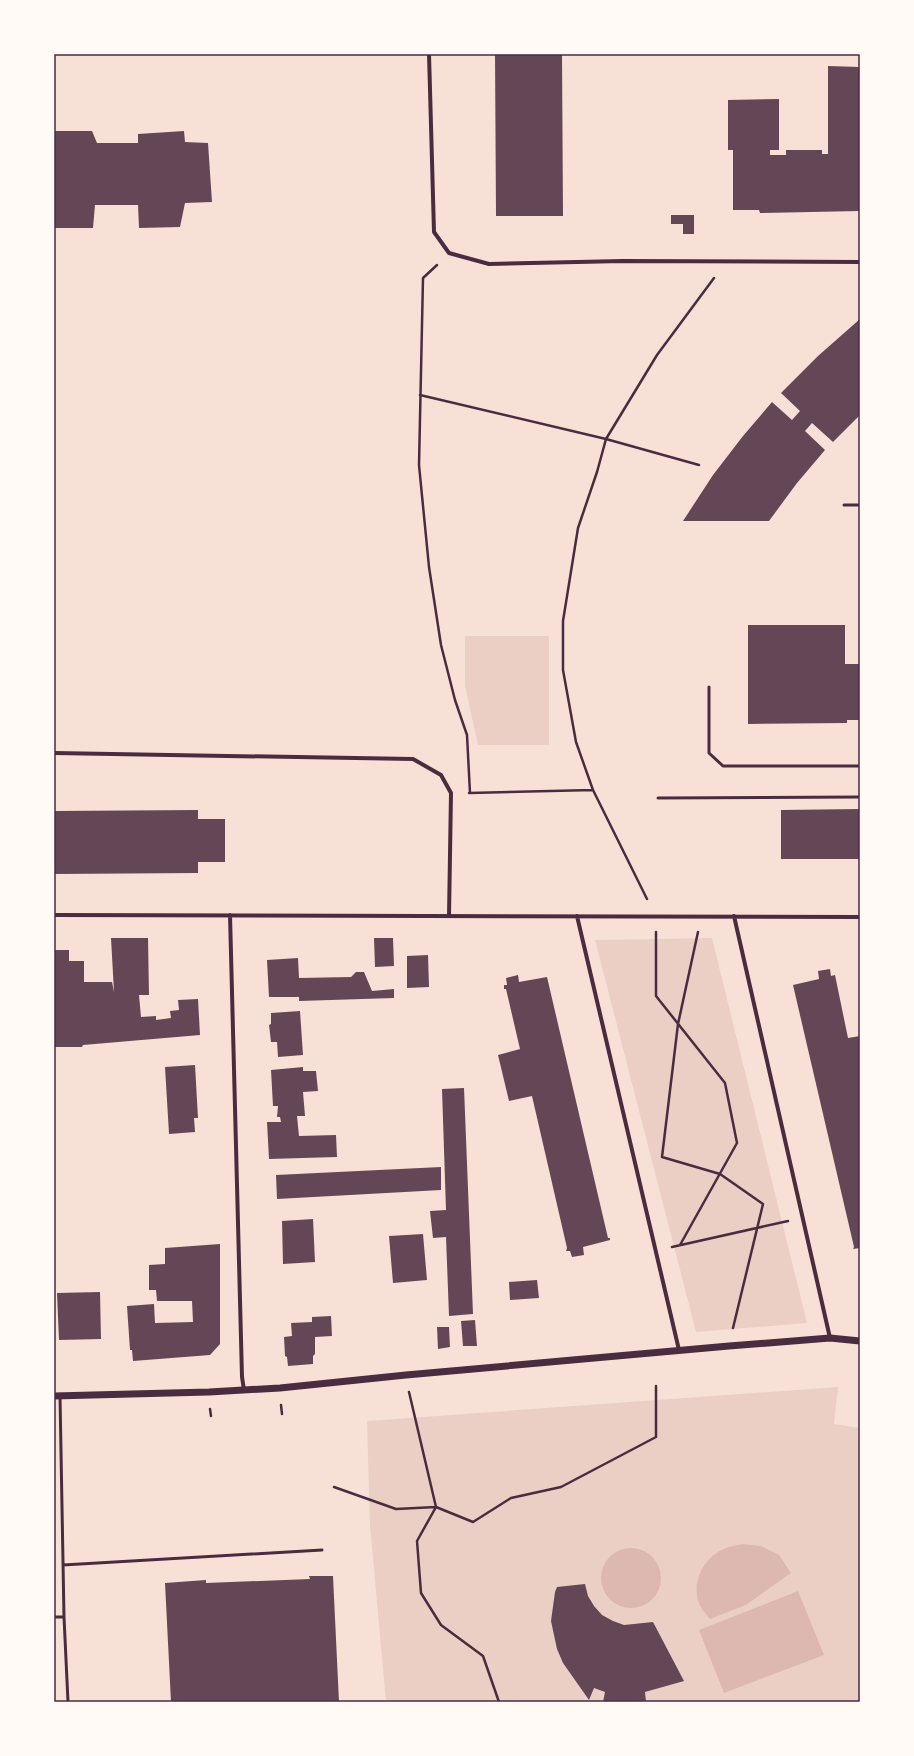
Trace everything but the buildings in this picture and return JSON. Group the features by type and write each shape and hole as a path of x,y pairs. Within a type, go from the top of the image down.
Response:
{"street":[{"path":"429,54 434,232 449,253 489,264 623,261 860,262"},
{"path":"54,753 413,759 441,775 452,793 449,916"},
{"path":"54,915 860,917"},
{"path":"230,915 242,1377 244,1390"},
{"path":"577,916 679,1350"},
{"path":"734,916 830,1338"},
{"path":"57,1396 244,1390 729,1346 830,1338 860,1341"}],"lane":[{"path":"844,505 860,505"},
{"path":"710,687 710,753 723,766 860,766"},
{"path":"658,798 860,797"},
{"path":"57,1396 68,1702"},
{"path":"63,1565 322,1550"},
{"path":"54,1617 64,1617"}],"path":[{"path":"449,253 423,278 419,465 429,568 441,645 455,700 467,735 470,793"},
{"path":"680,1245 737,1143 725,1083 656,996 656,916 593,790 576,742 562,670 563,621 578,528 597,472 606,439 657,356 726,262"},
{"path":"420,396 606,439 699,465"},
{"path":"452,793 593,790"},
{"path":"701,916 678,1024 662,1157 720,1174 763,1204 729,1346"},
{"path":"656,1251 802,1217"},
{"path":"406,1375 436,1507 417,1541 421,1593 441,1625 483,1656 499,1702"},
{"path":"334,1487 396,1509 436,1507 474,1522 511,1498 561,1487 656,1437 656,1386"}],"shaded area":[{"path":"465,636 549,636 549,745 478,745 465,686"},
{"path":"712,938 807,1323 696,1332 595,940"},
{"path":"838,1387 834,1424 860,1428 860,1702 386,1702 370,1525 367,1421"},
{"path":"743,1544 761,1546 779,1555 791,1573 746,1605 710,1619 701,1607 697,1595 698,1579 701,1571 705,1564 717,1553 729,1547"},
{"path":"625,1548 637,1548 653,1556 659,1566 661,1578 659,1590 653,1600 637,1608 625,1608 609,1600 601,1584 601,1572 609,1556"},
{"path":"798,1591 824,1655 724,1693 699,1630"}]}
